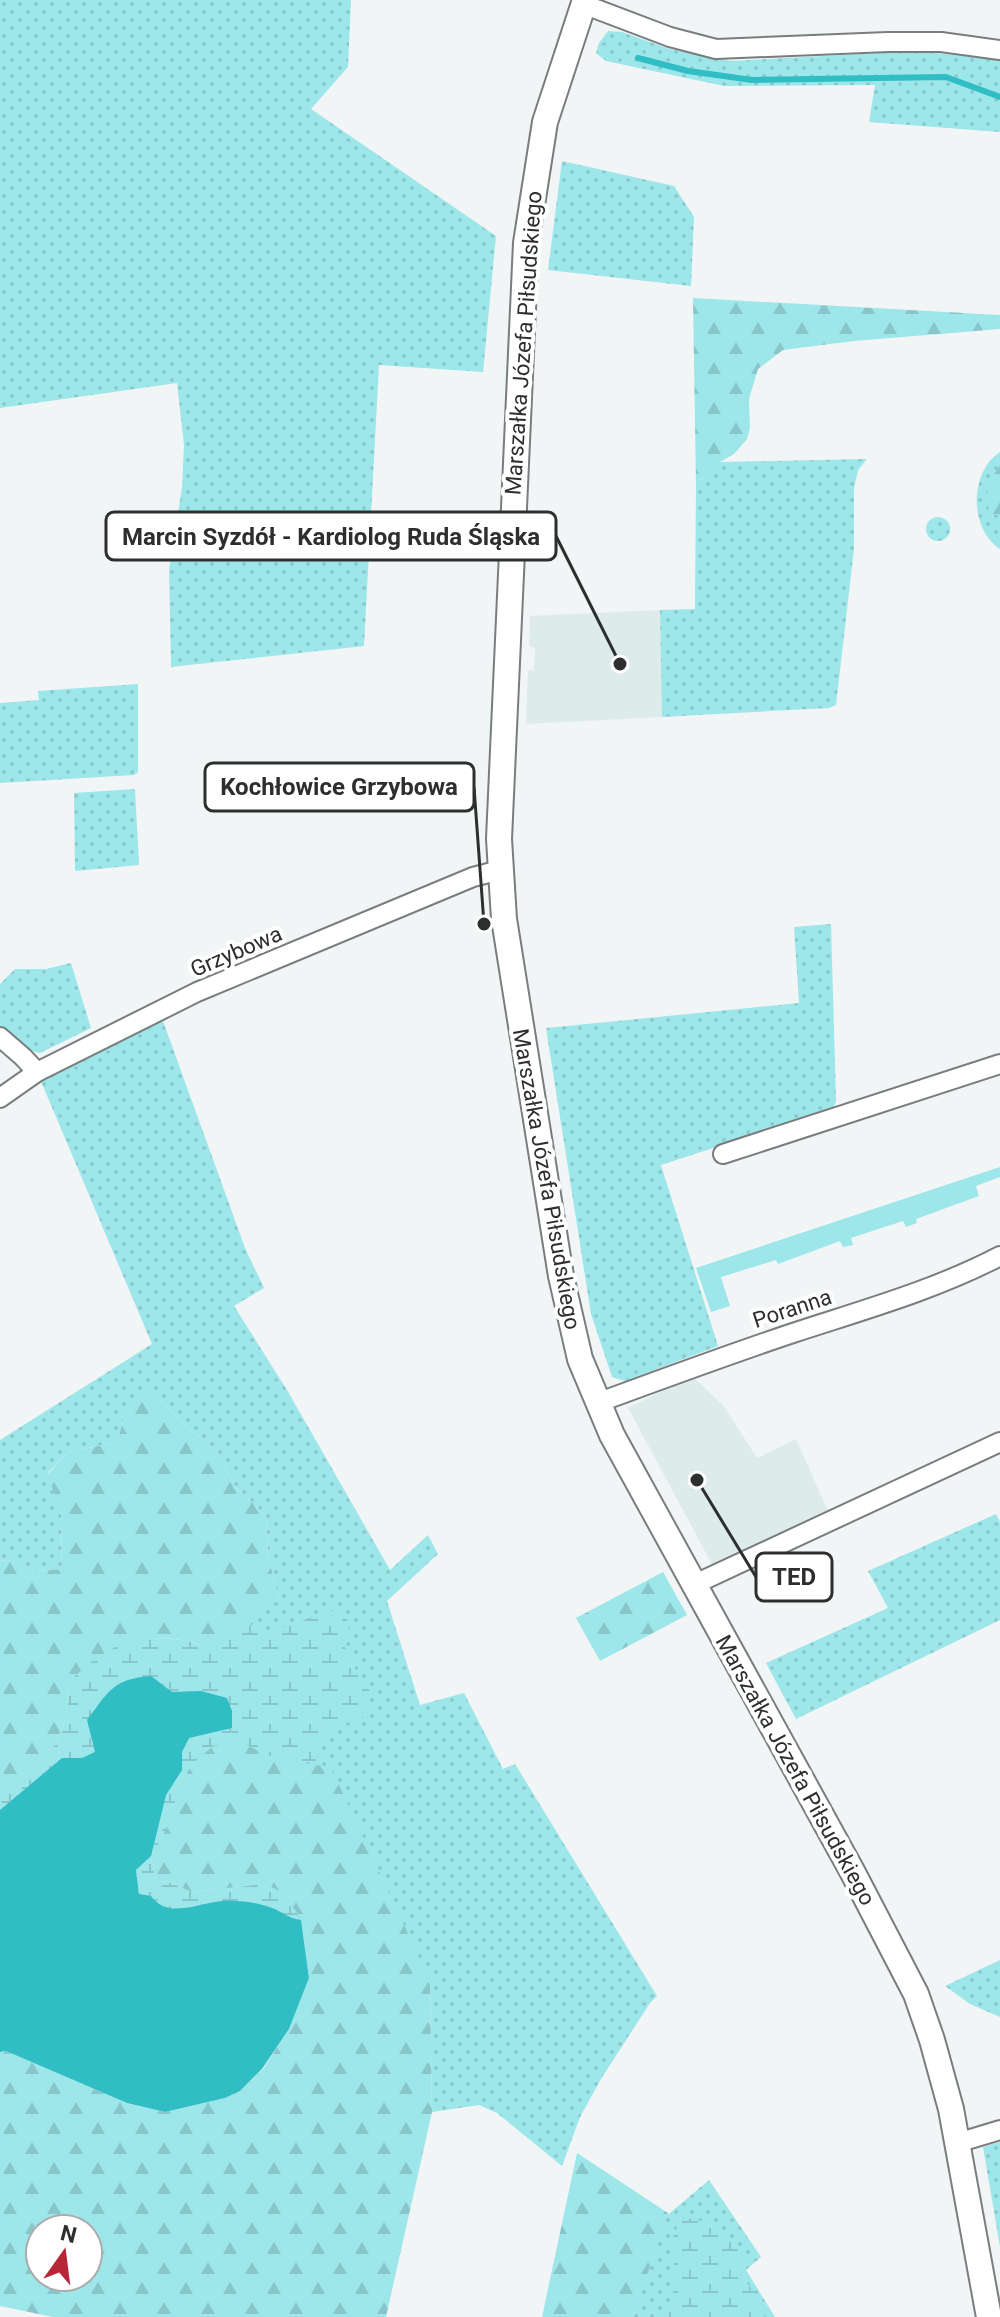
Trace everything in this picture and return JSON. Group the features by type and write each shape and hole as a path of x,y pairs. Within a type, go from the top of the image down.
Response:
{"street":[{"name":"Marszałka Józefa Piłsudskiego","path":"989,2317 940,2066 916,1994 852,1871 624,1458 597,1403 577,1349 561,1276 504,919 499,817 526,243 545,122 584,2 670,37 716,49 941,42 1000,50"},
{"name":"Grzybowa","path":"0,1098 37,1072 224,980 473,877 500,870"},
{"path":"0,1037 37,1072"},
{"path":"723,1154 1000,1064"},
{"name":"Poranna","path":"597,1403 711,1360 929,1287 972,1271 1000,1256"},
{"path":"693,1585 1000,1442"},
{"path":"957,2143 1000,2130"}],"shaded area":[{"path":"660,610 662,717 526,724 528,671 534,669 535,648 529,646 530,616"},
{"path":"692,1376 723,1405 757,1458 796,1439 828,1511 713,1566 628,1408"},
{"path":"151,1676 172,1692 201,1691 227,1698 232,1711 232,1728 189,1738 182,1752 182,1770 166,1795 151,1856 136,1870 139,1894 151,1896 157,1903 172,1908 222,1901 252,1903 301,1920 309,1978 289,2029 262,2069 240,2091 225,2098 165,2112 127,2103 6,2051 0,2052 0,1810 62,1758 82,1758 95,1752 87,1720 101,1701 113,1688 128,1680"}],"green space":[{"path":"0,0 351,0 348,67 311,109 496,236 483,372 379,365 364,646 171,667 169,570 182,488 184,445 177,383 0,408"},
{"path":"608,31 622,32 670,49 731,61 919,51 1000,60 1000,132 869,122 875,85 724,86 606,61 596,53"},
{"path":"562,161 674,186 694,217 691,286 548,270"},
{"path":"693,298 1000,315 1000,329 783,350 758,369 749,399 750,428 747,439 734,454 696,484"},
{"path":"1000,452 1000,549 983,528 977,500 983,473"},
{"path":"867,459 858,470 854,489 854,549 836,705 829,708 662,717 660,610 695,609 696,484 720,462"},
{"path":"1000,466 1000,516 991,513 987,495 990,482"},
{"path":"938,517 949,524 950,529 943,540 938,541 927,534 926,529 933,518"},
{"path":"138,684 138,772 134,775 0,783 0,703 39,700 38,691"},
{"path":"135,789 139,865 75,871 74,793"},
{"path":"831,924 836,1101 833,1109 661,1165 718,1346 625,1381 612,1377 591,1314 546,1028 799,1003 794,927"},
{"path":"71,963 91,1028 40,1053 27,1050 0,1028 0,984 15,969 46,969"},
{"path":"163,1021 245,1248 264,1288 234,1306 287,1390 390,1570 428,1535 438,1554 387,1601 420,1705 464,1693 503,1769 515,1764 657,1996 601,2079 580,2117 562,2166 497,2113 479,2105 432,2112 430,1981 10,1800 0,1810 0,1794 279,1598 268,1556 266,1516 235,1486 216,1451 181,1422 155,1393 124,1418 117,1442 68,1452 48,1473 61,1515 62,1569 34,1571 9,1560 0,1561 0,1440 152,1344 40,1079"},
{"path":"1000,1167 1000,1177 976,1186 979,1196 916,1219 917,1223 906,1227 903,1221 851,1238 853,1245 843,1247 840,1241 778,1264 776,1260 721,1277 730,1306 711,1312 696,1268"},
{"path":"155,1393 181,1422 216,1451 235,1486 266,1516 268,1556 279,1598 252,1625 210,1647 165,1638 148,1639 118,1649 67,1684 68,1712 56,1744 0,1794 0,1561 9,1560 34,1571 62,1569 61,1515 48,1474 68,1452 117,1442 124,1418 138,1395"},
{"path":"996,1514 1000,1522 1000,1620 796,1719 766,1663 888,1608 868,1571"},
{"path":"663,1572 687,1615 600,1661 576,1618"},
{"path":"335,1610 351,1623 343,1643 372,1694 363,1718 331,1732 315,1763 270,1756 242,1743 213,1746 191,1765 178,1792 153,1866 156,1880 191,1892 264,1884 284,1893 301,1920 290,1919 275,1909 258,1904 214,1902 177,1910 157,1905 139,1894 136,1870 151,1856 166,1795 182,1770 182,1752 189,1738 201,1691 172,1692 161,1682 93,1737 95,1752 82,1758 62,1759 0,1810 0,1794 56,1744 68,1712 67,1684 99,1656 115,1647 149,1638 188,1641 210,1647 252,1625 265,1633"},
{"path":"242,1743 270,1756 331,1768 430,1981 432,2112 386,2317 53,2317 0,2306 0,2052 6,2051 127,2103 165,2112 225,2098 240,2091 263,2069 289,2029 309,1978 301,1919 284,1893 264,1884 191,1892 156,1880 153,1866 178,1792 191,1765 213,1746"},
{"path":"1000,1960 1000,2017 970,2004 945,1986"},
{"path":"1000,2142 1000,2247 983,2147"},
{"path":"577,2153 668,2213 633,2317 542,2317"},
{"path":"709,2180 761,2257 746,2270 775,2317 633,2317 664,2218"},
{"path":"694,2218 710,2225 745,2254 738,2271 757,2296 765,2317 665,2317 675,2276 673,2237 683,2219"}],"waterway":[{"path":"638,58 688,71 752,80 946,77 1000,97"}],"place":[{"name":"Marcin Syzdół - Kardiolog Ruda Śląska","path":"620,664"},
{"name":"Kochłowice Grzybowa","path":"484,924"},
{"name":"TED","path":"697,1480"}]}
